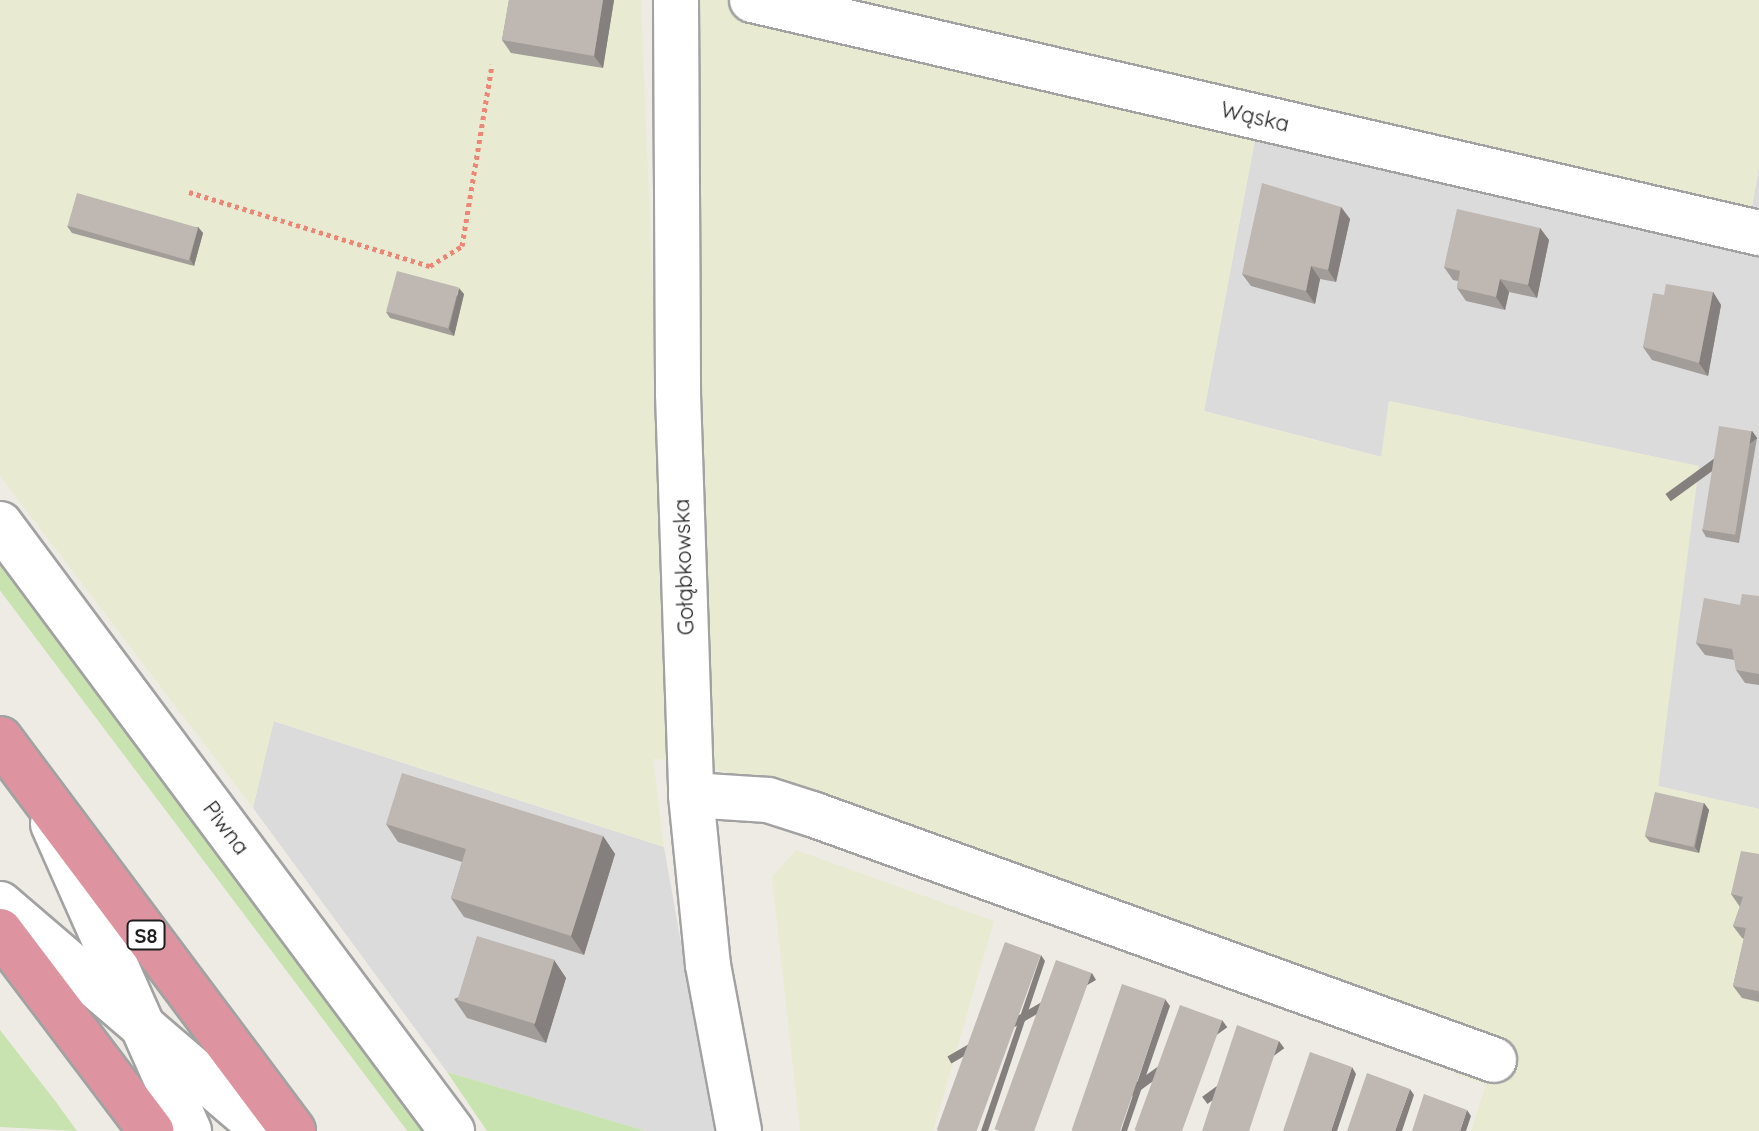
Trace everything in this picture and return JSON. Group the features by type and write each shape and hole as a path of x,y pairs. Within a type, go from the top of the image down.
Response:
{"highway":[{"name":"S8","path":"0,739 293,1131"},
{"path":"0,931 151,1131"}],"street":[{"name":"Gołąbkowska","path":"676,0 678,394 691,795 708,965 739,1131"},
{"name":"Wąska","path":"752,0 1759,233"},
{"name":"Piwna","path":"0,524 452,1131"},
{"path":"38,789 189,1131"},
{"path":"691,795 745,796 797,809 1494,1060"},
{"path":"0,904 265,1131"}],"path":[{"path":"189,192 430,266 462,246 492,64"}],"shaded area":[{"path":"1262,102 1751,212 1759,167 1759,809 1658,786 1698,466 1389,401 1382,457 1204,411"},
{"path":"273,721 664,847 714,1131 646,1131 447,1072 253,808"}],"green space":[{"path":"0,0 641,0 657,399 689,0 1759,0 1759,167 1751,212 1262,102 1204,411 1381,457 1389,401 1699,466 1658,786 1759,809 1759,1131 1471,1131 1486,1084 1454,1074 1467,1048 700,763 653,759 664,847 274,721 253,808 0,476"},
{"path":"0,554 434,1130 407,1131 0,591"},
{"path":"796,850 994,921 933,1131 800,1131 772,877"},
{"path":"0,1030 56,1102 77,1131 0,1127"},
{"path":"447,1072 646,1131 487,1131"}],"building":[{"path":"509,0 603,0 594,56 502,40"},
{"path":"1262,183 1341,207 1328,270 1311,266 1306,291 1242,274"},
{"path":"77,193 198,228 189,260 68,226"},
{"path":"1457,209 1540,228 1528,285 1500,279 1496,297 1457,288 1460,271 1444,267"},
{"path":"397,271 459,288 448,328 386,312"},
{"path":"1666,284 1713,292 1699,363 1643,347 1653,293 1664,295"},
{"path":"1719,426 1752,431 1735,535 1703,530"},
{"path":"1742,594 1759,596 1759,674 1736,670 1732,649 1696,643 1704,598 1740,605"},
{"path":"402,773 603,836 571,936 451,898 466,849 386,824"},
{"path":"1655,792 1704,803 1694,847 1645,836"},
{"path":"1741,851 1759,854 1759,993 1733,986 1746,928 1733,926 1743,897 1731,894"},
{"path":"477,936 554,960 535,1024 457,1000"},
{"path":"1005,942 1041,955 977,1131 937,1130"},
{"path":"1056,960 1092,973 1034,1131 994,1129"},
{"path":"1122,984 1165,999 1120,1131 1072,1131"},
{"path":"1180,1005 1222,1020 1182,1131 1135,1130"},
{"path":"1237,1025 1279,1041 1249,1131 1202,1131"},
{"path":"1310,1052 1352,1067 1331,1131 1283,1131"},
{"path":"1367,1073 1410,1089 1395,1131 1347,1131"},
{"path":"1424,1094 1467,1110 1460,1131 1412,1131"}]}
